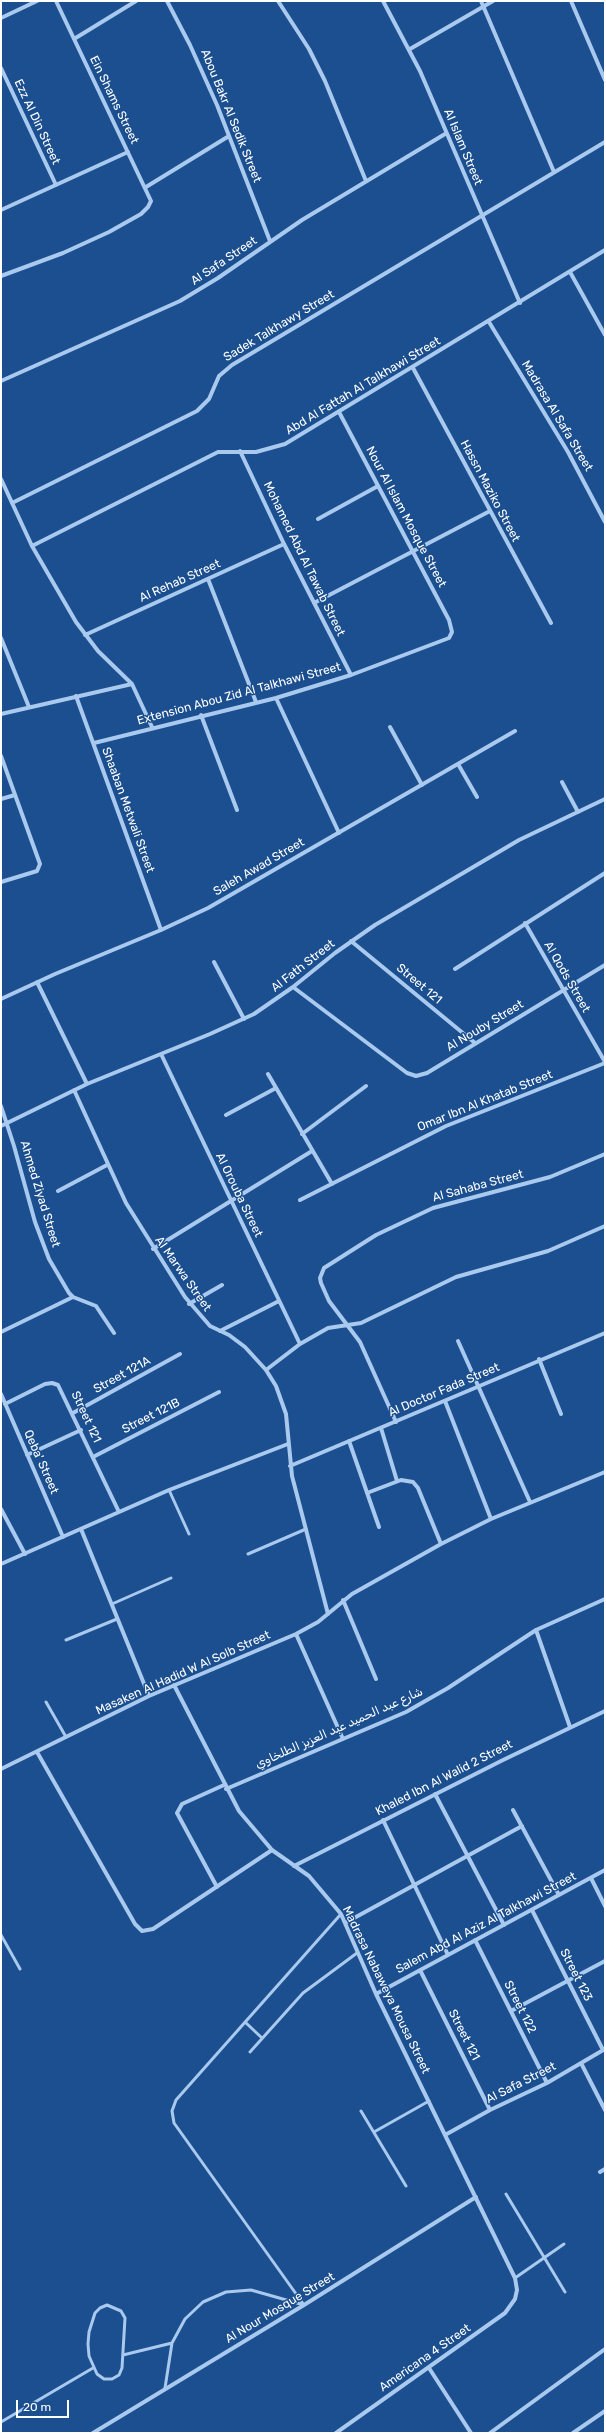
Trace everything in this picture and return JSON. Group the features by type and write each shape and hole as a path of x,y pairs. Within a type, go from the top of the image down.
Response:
{"street":[{"path":"1,18 37,1"},
{"name":"Ein Shams Street","path":"1,276 92,240 141,214 148,207 151,201 146,187 56,1"},
{"path":"74,39 136,1"},
{"name":"Abou Bakr Al Sedik Street","path":"167,1 204,75 270,242"},
{"path":"278,1 309,49 325,81 366,181"},
{"name":"Al Islam Street","path":"383,1 410,49 445,134 520,303"},
{"path":"481,1 554,172"},
{"path":"410,49 493,1"},
{"path":"571,1 605,80"},
{"name":"Ezz Al Din Street","path":"1,68 56,185"},
{"name":"Al Safa Street","path":"1,381 180,301 212,282 270,242 366,181 445,134"},
{"path":"146,187 229,136"},
{"name":"Sadek Talkhawy Street","path":"12,504 197,411 209,399 215,383 225,370 605,142"},
{"path":"1,210 128,152"},
{"name":"Abd Al Fattah Al Talkhawi Street","path":"32,546 218,452 271,449 285,444 489,322 605,250"},
{"path":"570,272 605,335"},
{"name":"Madrasa Al Safa Street","path":"489,322 568,452 605,522"},
{"name":"Hassn Maziko Street","path":"413,368 551,623"},
{"name":"Nour Al Islam Mosque Street","path":"339,412 449,620 452,632"},
{"name":"Mohamed Abd Al Tawab Street","path":"240,451 284,544 351,675"},
{"path":"1,479 32,546 85,635 132,684 152,727"},
{"path":"318,519 378,486"},
{"path":"314,603 490,511"},
{"name":"Al Rehab Street","path":"85,635 284,544"},
{"path":"208,579 256,702"},
{"name":"Extension Abou Zid Al Talkhawi Street","path":"94,743 152,727 276,698 351,675 444,642 452,632"},
{"path":"1,638 29,707"},
{"path":"1,714 132,684"},
{"name":"Shaaban Metwali Street","path":"76,696 161,930"},
{"path":"276,698 339,833"},
{"path":"201,715 237,810"},
{"path":"390,727 422,785"},
{"name":"Saleh Awad Street","path":"1,999 37,982 161,930 225,898 515,730"},
{"path":"1,756 39,860 39,868 33,872 1,882"},
{"path":"458,764 477,797"},
{"path":"562,782 578,812"},
{"path":"1,799 15,795"},
{"name":"Al Fath Street","path":"1,1126 87,1084 244,1019 293,987 351,941 490,856 605,800"},
{"path":"455,969 605,873"},
{"name":"Al Qods Street","path":"525,923 605,1062"},
{"name":"Street 121","path":"351,941 475,1043"},
{"path":"214,962 244,1019"},
{"name":"Al Nouby Street","path":"293,987 407,1073 416,1076 427,1073 605,965"},
{"path":"37,982 87,1084"},
{"name":"Al Orouba Street","path":"161,1054 300,1344"},
{"name":"Omar Ibn Al Khatab Street","path":"300,1200 446,1126 605,1062"},
{"path":"268,1074 332,1184"},
{"path":"302,1134 366,1086"},
{"path":"226,1114 276,1088"},
{"name":"Al Marwa Street","path":"74,1090 107,1165 153,1249 189,1304 210,1326 238,1340 266,1370 282,1400 286,1414 290,1466 328,1614"},
{"name":"Ahmed Ziyad Street","path":"1,1106 41,1239 58,1276 73,1297"},
{"path":"153,1249 312,1151"},
{"name":"Al Sahaba Street","path":"347,1324 329,1301 321,1283 322,1273 333,1261 376,1235 433,1208 550,1177 605,1154"},
{"path":"58,1190 107,1165"},
{"path":"266,1370 300,1344 328,1328 367,1320 456,1277 548,1251 605,1226"},
{"path":"189,1304 222,1285"},
{"path":"1,1332 73,1297 96,1306 114,1333"},
{"path":"220,1331 279,1301"},
{"path":"347,1324 360,1342 396,1422"},
{"name":"Al Doctor Fada Street","path":"290,1466 445,1401 539,1359 605,1333"},
{"path":"458,1341 530,1502"},
{"name":"Street 121A","path":"73,1413 180,1354"},
{"path":"539,1359 561,1414"},
{"name":"Street 121","path":"5,1404 45,1384 56,1383 61,1387 119,1512"},
{"name":"Street 121B","path":"94,1457 219,1392"},
{"name":"Qeba' Street","path":"1,1394 63,1537"},
{"path":"445,1401 491,1519"},
{"path":"381,1428 397,1481"},
{"path":"27,1455 81,1430"},
{"path":"350,1441 378,1528"},
{"path":"1,1564 169,1490 288,1444"},
{"name":"Masaken Al Hadid W Al Solb Street","path":"1,1769 149,1696 296,1634 328,1614 343,1600 441,1544 491,1519 605,1472"},
{"path":"367,1493 405,1479 416,1485 441,1544"},
{"path":"1,1509 25,1554"},
{"path":"81,1529 149,1696"},
{"name":"شارع عبد الحميد عبد العزيز الطلخاوي","path":"217,1887 177,1813 182,1804 344,1738 427,1701 536,1630 605,1599"},
{"path":"343,1600 376,1679"},
{"path":"536,1630 570,1726"},
{"path":"296,1634 344,1738"},
{"name":"Madrasa Nabaweya Mousa Street","path":"174,1685 225,1787 243,1816 272,1850 309,1876 341,1914 376,1994 515,2278 516,2290"},
{"name":"Khaled Ibn Al Walid 2 Street","path":"294,1866 570,1726 605,1711"},
{"path":"37,1752 139,1930 146,1931 153,1929 272,1850"},
{"path":"435,1794 504,1925"},
{"path":"513,1810 558,1895"},
{"path":"383,1820 448,1955"},
{"path":"345,1923 522,1826"},
{"name":"Salem Abd Al Aziz Al Talkhawi Street","path":"376,1994 605,1870"},
{"path":"591,1878 605,1906"},
{"name":"Street 123","path":"532,1910 604,2049"},
{"name":"Street 122","path":"475,1940 547,2083"},
{"path":"511,2011 605,1961"},
{"name":"Street 121","path":"420,1970 490,2110"},
{"name":"Al Safa Street","path":"445,2135 490,2110 547,2083 604,2049"},
{"path":"581,2063 605,2110"},
{"path":"600,2172 605,2169"},
{"name":"Al Nour Mosque Street","path":"93,2433 304,2305 476,2197"},
{"name":"Americana 4 Street","path":"336,2433 505,2313 511,2307 516,2290"},
{"path":"490,2433 605,2349"},
{"path":"429,2368 471,2433"},
{"path":"573,2433 605,2411"}],"lane":[{"path":"169,1490 189,1534"},
{"path":"248,1554 306,1530"},
{"path":"112,1604 171,1578"},
{"path":"66,1640 117,1618"},
{"path":"46,1702 66,1737"},
{"path":"304,2305 172,2117 176,2100 341,1914"},
{"path":"1,1935 20,1969"},
{"path":"250,2052 303,1993 357,1953"},
{"path":"245,2022 262,2038"},
{"path":"374,2132 429,2101"},
{"path":"361,2112 406,2186"},
{"path":"506,2194 565,2292"},
{"path":"515,2278 564,2244"},
{"path":"165,2388 172,2343 185,2318 203,2302 226,2292 239,2290 263,2292 304,2305"},
{"path":"107,2305 115,2307 121,2311 125,2318 122,2368 119,2375 112,2379 104,2379 93,2368 89,2356 89,2332 95,2313 100,2308 107,2305"},
{"path":"123,2355 172,2343"},
{"path":"1,2422 93,2368"}]}
